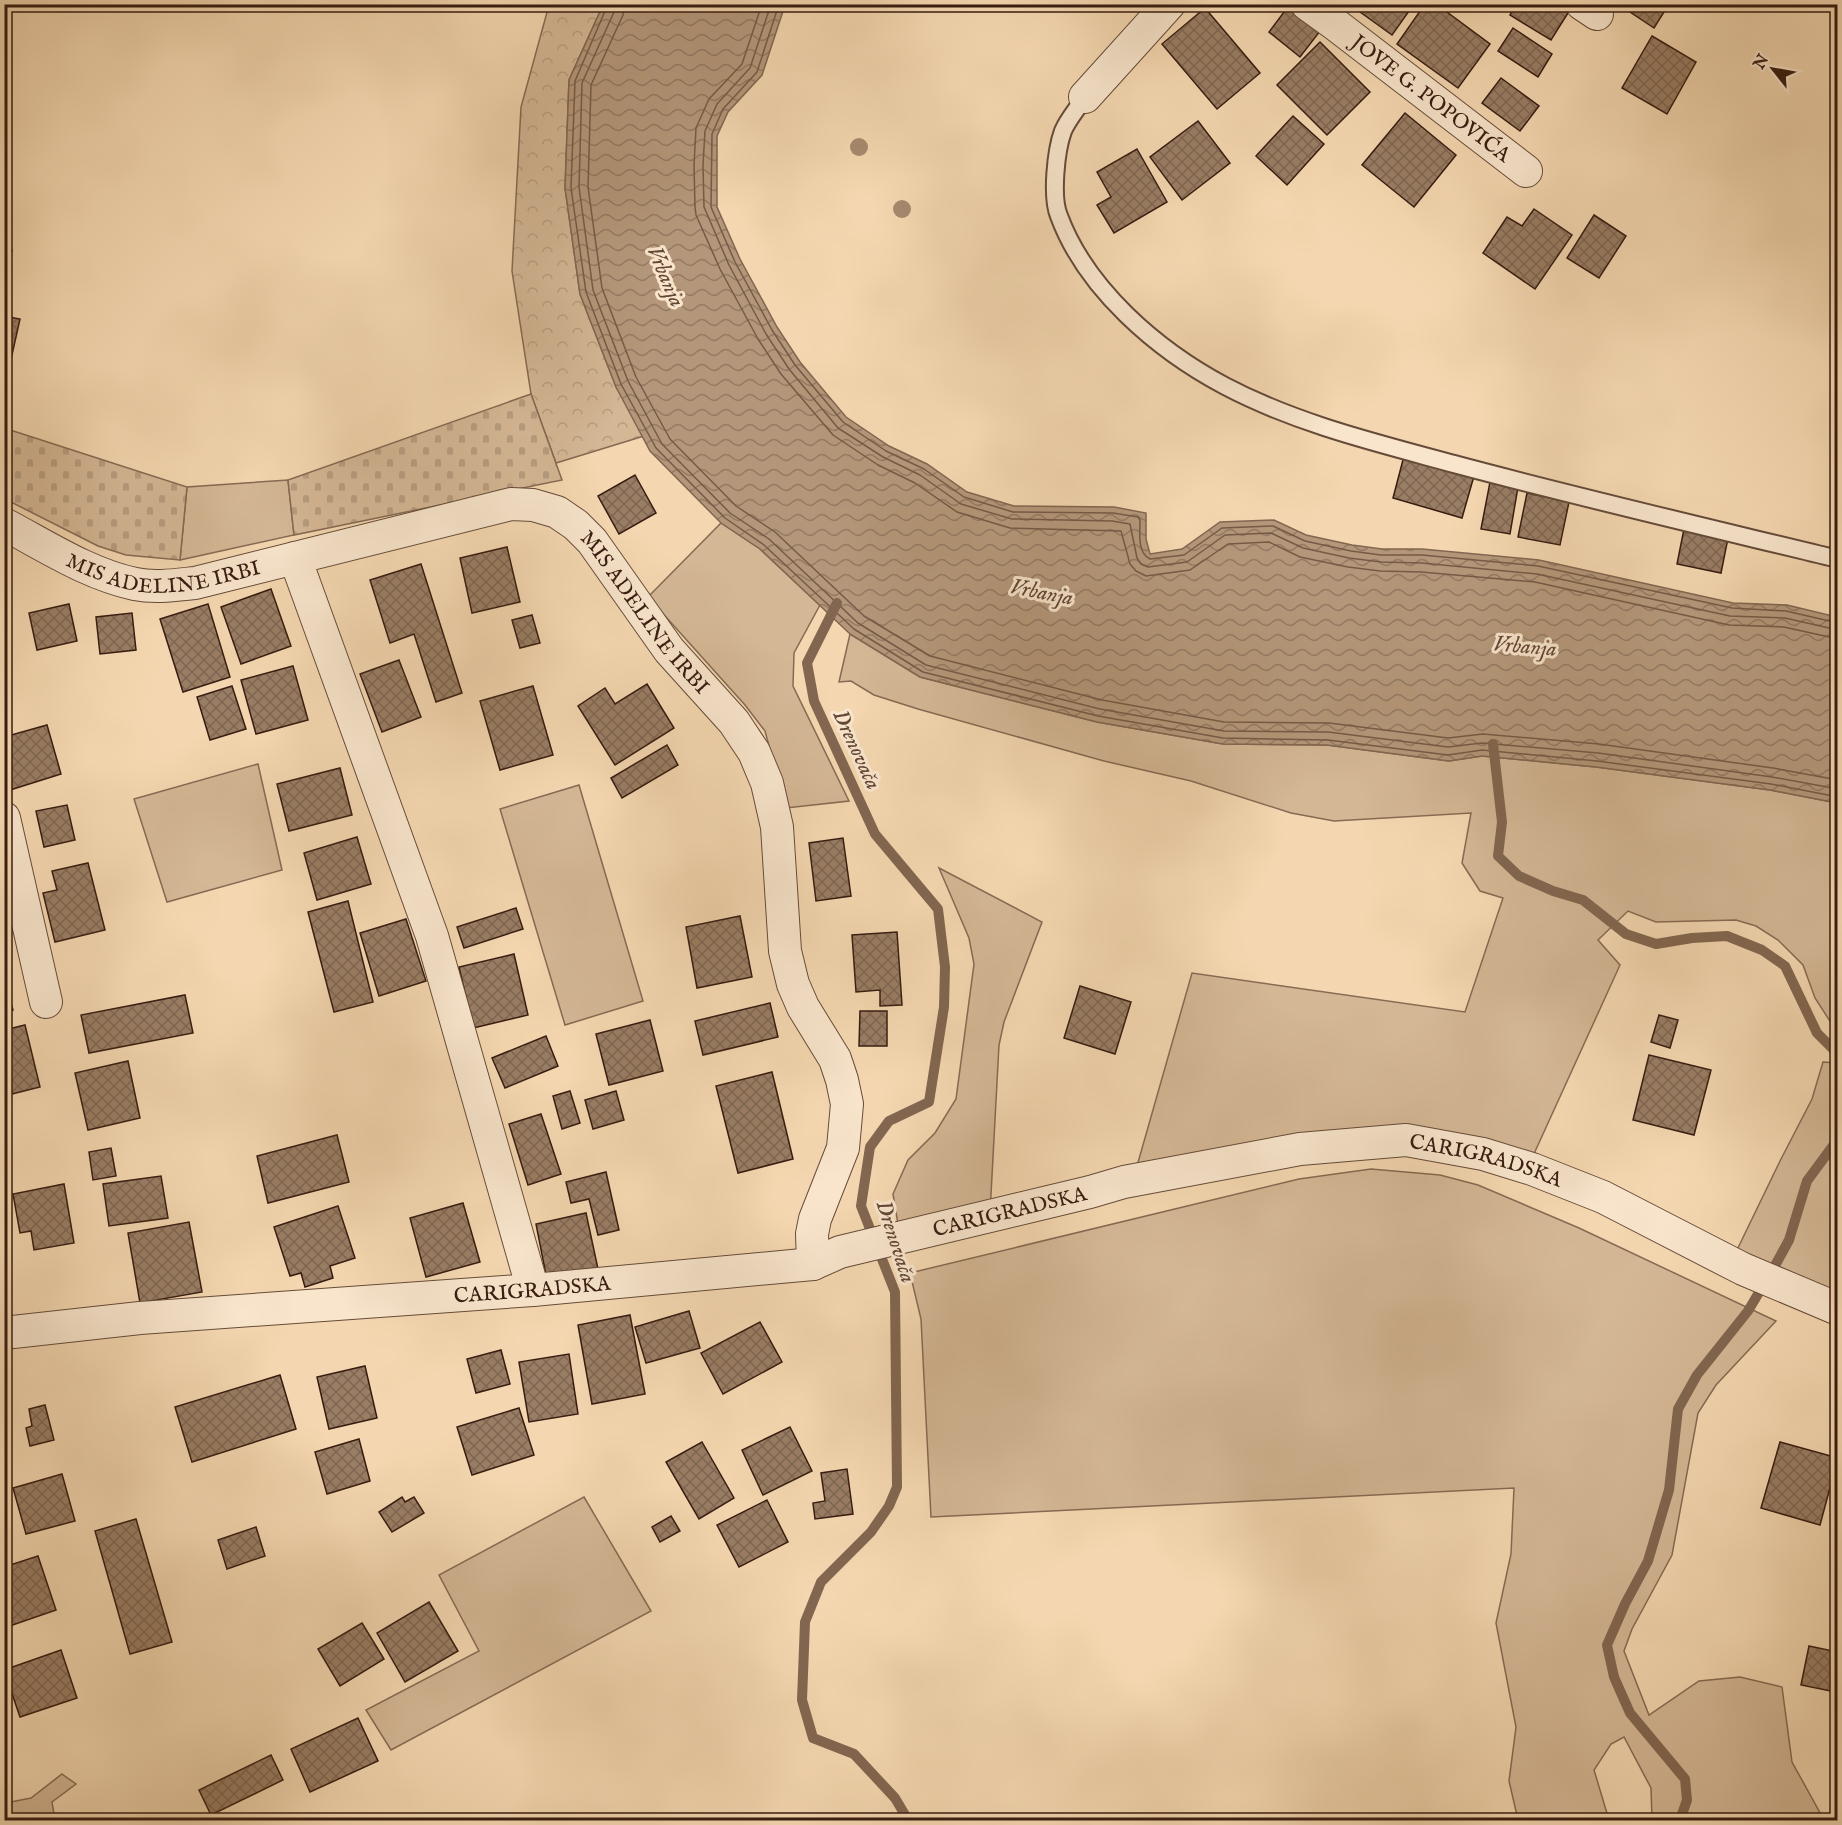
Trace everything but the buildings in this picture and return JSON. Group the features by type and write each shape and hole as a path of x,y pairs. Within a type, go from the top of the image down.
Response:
{"street":[{"path":"1085,97 1169,4"},
{"name":"JOVE G. POPOVIĆA","path":"1306,4 1526,171"},
{"name":"MIS ADELINE IRBI","path":"4,524 104,574 136,584 163,587 195,583 511,504 533,505 557,512 576,525 592,542 669,650 734,722 754,752 767,783 777,827 785,951 793,984 803,1007 835,1059 847,1104 843,1148 814,1227 827,1258"},
{"path":"295,558 432,936 533,1290"},
{"path":"4,818 46,1002"},
{"name":"CARIGRADSKA","path":"4,1333 140,1318 533,1290 827,1258 893,1238 1124,1182 1300,1149 1406,1140 1483,1154 1532,1169 1603,1197 1743,1269 1828,1305"}],"lane":[{"path":"1085,97 1064,131 1055,168 1057,213 1079,258 1128,317 1182,359 1225,386 1286,413 1352,436 1488,473 1838,559"}],"green space":[{"path":"549,5 603,5 569,80 565,188 580,294 616,387 644,436 556,463 531,394 512,271 521,107"},
{"path":"531,394 562,480 294,535 288,480"},
{"path":"4,428 187,487 180,560 126,555 98,546 5,499"},
{"path":"288,480 294,535 180,560 187,487"},
{"path":"721,523 760,549 820,605 794,653 793,686 849,801 786,808 765,731 745,705 648,597"},
{"path":"850,634 920,677 1097,722 1223,744 1327,745 1449,761 1482,756 1596,767 1770,790 1837,803 1837,1032 1815,998 1803,965 1778,940 1756,926 1736,920 1656,922 1628,911 1598,940 1620,965 1533,1156 1477,1148 1135,1173 1192,973 1465,1012 1503,898 1480,891 1462,863 1471,813 1334,821 1291,813 1191,781 1104,761 918,709 874,695 851,681 839,682"},
{"path":"258,764 282,870 167,902 134,799"},
{"path":"579,785 643,1001 565,1025 500,809"},
{"path":"939,868 1042,922 1004,1022 999,1045 990,1213 899,1230 893,1194 908,1160 935,1133 956,1099 974,964 969,938"},
{"path":"1823,1062 1837,1063 1837,1296 1735,1254 1812,1099"},
{"path":"1371,1169 1440,1175 1478,1185 1579,1228 1776,1321 1716,1385 1698,1413 1672,1555 1632,1629 1624,1651 1649,1715 1699,1681 1740,1677 1782,1687 1792,1762 1824,1820 1652,1820 1651,1788 1624,1737 1611,1744 1594,1770 1609,1820 1518,1820 1509,1781 1516,1727 1496,1623 1511,1554 1514,1488 931,1517 921,1319 910,1273 1299,1179"},
{"path":"584,1497 651,1611 391,1750 366,1710 479,1651 439,1575"},
{"path":"62,1774 76,1784 52,1802 55,1820 5,1820 5,1803 31,1798"}],"water":[{"name":"Vrbanja","path":"603,5 785,5 762,75 728,112 717,136 717,207 740,259 777,327 800,362 846,417 889,446 927,464 967,492 1014,506 1114,507 1146,513 1146,539 1150,554 1182,549 1220,522 1274,520 1306,535 1352,545 1539,560 1733,603 1787,605 1837,617 1837,803 1770,790 1596,767 1482,756 1449,761 1327,745 1223,744 1097,722 920,677 850,634 760,549 721,523 650,451 616,387 580,294 565,188 569,80"}],"waterway":[{"name":"Drenovača","path":"837,603 807,663 814,701 875,834 938,909 945,967 944,1007 929,1102 889,1121 870,1147 861,1206 895,1292 897,1487 889,1506 871,1532 821,1582 805,1622 802,1700 813,1738 854,1754 895,1798 908,1820"},
{"path":"1493,744 1502,822 1498,856 1519,876 1553,891 1583,900 1626,934 1656,944 1692,938 1727,936 1762,950 1785,966 1817,1033 1838,1057"},
{"path":"1680,1820 1687,1800 1685,1779 1630,1713 1614,1677 1607,1645 1625,1604 1648,1561 1669,1490 1678,1409 1697,1375 1748,1311 1789,1240 1807,1181 1838,1139"}]}
